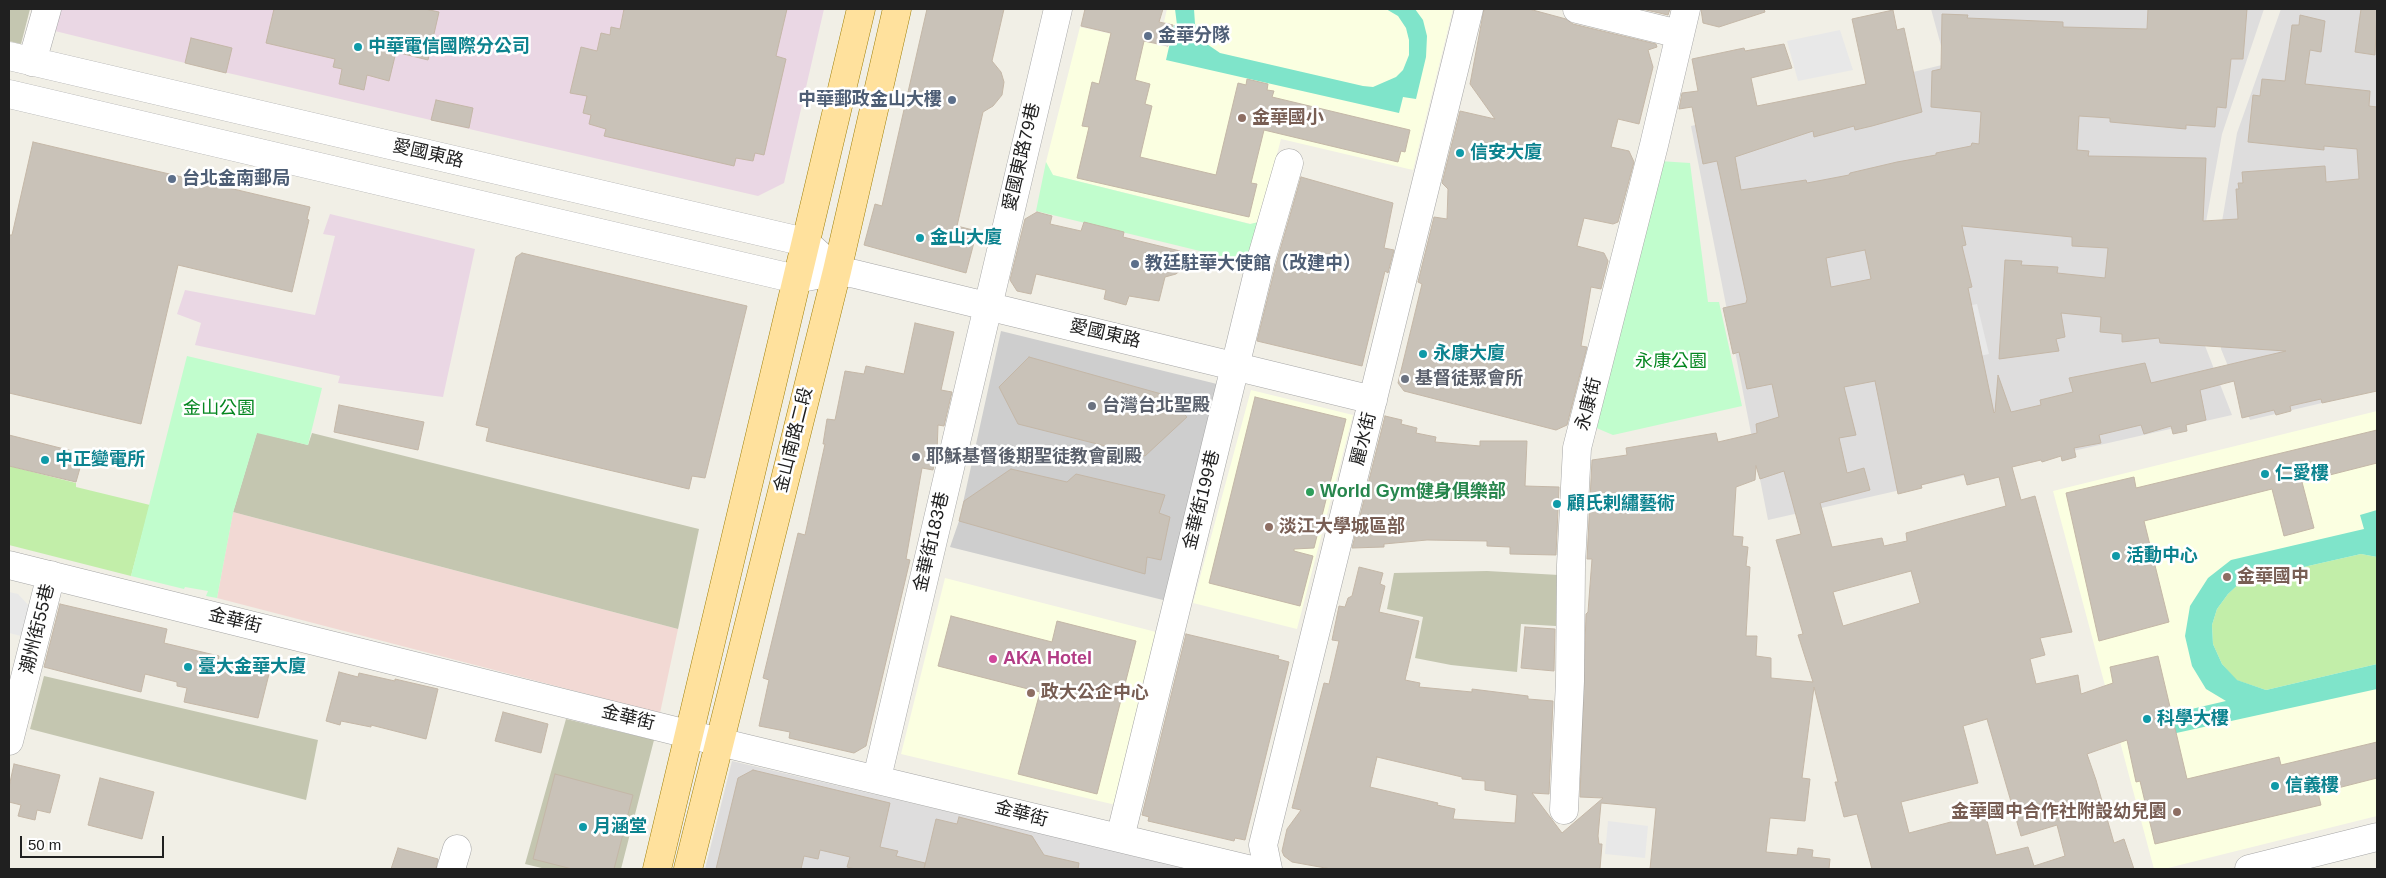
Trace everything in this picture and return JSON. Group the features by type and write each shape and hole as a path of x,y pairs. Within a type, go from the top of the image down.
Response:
{"main road":[{"name":"金山南路二段","path":"657,869 861,9"},
{"name":"金山南路二段","path":"688,869 837,271 896,9"}],"street":[{"path":"21,59 47,9"},
{"name":"愛國東路79巷","path":"987,306 1058,9"},
{"name":"麗水街","path":"1268,869 1263,845 1469,9"},
{"path":"1577,9 1683,22"},
{"name":"永康街","path":"1564,810 1570,681 1571,565 1577,448 1654,145 1683,22"},
{"name":"愛國東路","path":"21,59 805,242 837,271"},
{"name":"愛國東路","path":"9,94 796,279 837,271 1235,365 1373,400"},
{"name":"金華街199巷","path":"1120,838 1263,252 1289,162"},
{"name":"金華街183巷","path":"877,778 987,306"},
{"name":"金華街","path":"9,565 719,741 1248,869"},
{"name":"潮州街55巷","path":"9,741 52,575"},
{"path":"2250,869 2377,837"}],"shaded area":[{"path":"9,9 30,9 21,44 9,41"},
{"path":"60,9 824,9 784,183 758,196 55,31"},
{"name":"金華國小","path":"1167,9 1453,9 1413,170 1281,139 1259,222 1251,224 1053,175 1046,162 1080,27 1168,47 1174,25 1164,22"},
{"path":"1931,9 2264,9 2222,134 2200,255 2200,333 2232,415 1768,520 1691,126 1946,64"},
{"path":"2281,9 2377,9 2377,390 2250,420 2221,349 2217,251 2237,133"},
{"path":"1840,30 1853,70 1798,81 1787,41"},
{"path":"330,214 475,249 443,397 338,383 340,376 195,345 201,323 177,314 185,290 315,315 335,236 323,234"},
{"path":"1977,304 1989,354 1961,360 1950,310"},
{"path":"1001,331 1217,384 1167,601 950,547 959,521"},
{"name":"淡江大學城區部","path":"1251,390 1353,415 1297,629 1193,603"},
{"name":"金華國中","path":"2377,411 2377,816 2164,869 2154,869 2053,491"},
{"path":"257,432 308,445 312,433 699,529 678,629 233,512"},
{"path":"233,512 678,629 660,713 217,598"},
{"path":"1487,571 1559,575 1556,626 1521,624 1517,672 1451,665 1415,658 1423,617 1387,609 1394,573"},
{"name":"政大公企中心","path":"945,578 1160,633 1120,806 901,754"},
{"path":"9,592 18,594 32,609 25,637 9,633"},
{"path":"44,676 318,740 306,800 30,729"},
{"path":"566,719 654,740 621,869 546,869 525,864"},
{"path":"732,761 1193,869 705,869"},
{"path":"1608,821 1648,826 1645,858 1605,854"}],"green space":[{"path":"1175,9 1194,9 1195,24 1198,32 1204,42 1220,53 1373,87 1396,77 1403,70 1409,55 1409,40 1406,28 1398,16 1386,9 1415,9 1423,20 1427,36 1426,57 1416,99 1403,97 1399,113 1166,60 1174,25 1177,25"},
{"name":"永康公園","path":"1659,161 1690,163 1708,302 1719,302 1742,406 1613,435 1594,427"},
{"path":"1046,162 1053,175 1250,224 1259,222 1249,263 1036,211"},
{"name":"金山公園","path":"187,356 322,388 308,445 257,433 233,513 217,598 206,596 208,591 185,587 184,589 131,576"},
{"path":"9,466 76,483 76,487 150,505 131,576 9,545"},
{"path":"2377,510 2377,557 2361,554 2242,581 2228,594 2217,609 2212,625 2213,644 2222,664 2237,680 2266,690 2377,664 2377,689 2149,739 2144,720 2226,701 2206,689 2192,666 2185,636 2190,606 2208,578 2231,560 2364,529 2360,515"},
{"path":"2361,554 2377,557 2377,664 2266,690 2236,680 2222,664 2213,644 2212,625 2217,609 2228,594 2242,581"}],"building":[{"name":"中華電信國際分公司","path":"274,9 425,9 439,12 428,60 396,52 389,81 367,75 364,90 339,84 342,69 333,67 335,59 266,43"},
{"path":"624,9 787,9 776,56 786,59 764,155 755,153 753,161 736,158 734,166 604,136 606,129 589,124 591,115 583,113 587,96 570,93 581,47 597,51 601,33 610,35 611,27 620,29"},
{"name":"中華郵政金山大樓","path":"927,9 1004,9 992,61 1001,72 1004,82 1002,95 993,106 983,112 957,226 977,231 966,273 864,245 875,204 882,206"},
{"path":"1085,9 1163,9 1159,22 1173,25 1168,46 1144,41 1135,80 1150,84 1145,104 1152,106 1140,157 1216,175 1238,83 1246,85 1247,79 1268,84 1267,90 1274,91 1272,97 1410,130 1405,152 1401,151 1398,162 1264,130 1251,183 1257,184 1249,217 1077,178 1089,127 1082,126 1092,82 1099,84 1111,33 1081,26"},
{"path":"1484,9 1529,9 1566,19 1573,24 1656,44 1657,47 1648,50 1653,67 1639,124 1618,119 1611,147 1629,151 1634,162 1618,222 1613,224 1584,218 1577,246 1604,253 1608,261 1601,289 1591,287 1581,346 1587,347 1567,425 1556,430 1404,391 1398,383 1422,284 1418,282 1434,217 1447,219 1448,189 1442,183 1460,111 1495,119 1470,84"},
{"path":"1642,9 1670,9 1668,15"},
{"path":"1701,9 1764,9 1765,12 1719,27 1703,23"},
{"path":"2148,9 2247,9 2243,59 2231,59 2226,108 2217,107 2215,127 2186,125 2186,129 2110,122 2110,118 2079,116 2077,150 2089,151 2088,156 2206,158 2203,221 2238,219 2236,189 2239,189 2238,183 2243,183 2242,172 2325,166 2326,182 2359,179 2357,149 2324,146 2324,150 2248,142 2253,95 2260,96 2262,79 2285,81 2292,25 2299,25 2300,15 2325,21 2321,52 2310,50 2305,84 2370,91 2369,106 2377,107 2377,391 2322,403 2321,399 2290,406 2291,411 2276,415 2274,410 2242,418 2234,381 2200,390 2206,420 2186,425 2187,431 2173,434 2171,426 2144,434 2141,425 2099,435 2101,443 2074,448 2076,457 2062,461 2061,456 2042,462 2041,460 2012,467 2021,500 2035,496 2072,632 2040,638 2045,655 2030,659 2036,684 2078,675 2081,694 2113,683 2110,667 2158,656 2187,779 2279,757 2281,765 2377,742 2377,778 2318,793 2321,805 2155,844 2140,781 2136,782 2127,740 2087,754 2114,843 2124,839 2134,869 1872,869 1857,814 1844,817 1835,782 1838,782 1814,687 1802,778 1810,779 1805,821 1770,818 1766,852 1797,855 1798,848 1813,850 1812,857 1830,859 1829,869 1650,869 1656,808 1601,803 1598,836 1599,844 1602,844 1600,869 1331,869 1292,862 1284,856 1282,851 1287,829 1301,810 1292,808 1324,683 1329,684 1339,641 1332,640 1339,606 1345,607 1348,598 1352,596 1359,567 1383,573 1380,584 1385,586 1379,612 1419,621 1405,680 1420,683 1419,687 1472,692 1472,689 1528,696 1528,699 1553,701 1549,794 1532,793 1562,833 1603,798 1580,797 1586,614 1588,612 1592,559 1587,559 1592,460 1627,455 1626,448 1716,433 1718,442 1757,433 1756,424 1779,417 1772,384 1747,389 1739,352 1733,354 1723,308 1746,303 1747,299 1717,161 1703,164 1692,107 1679,109 1682,93 1698,91 1692,59 1744,48 1745,51 1784,44 1792,68 1751,78 1757,106 1866,84 1852,19 1893,10 1897,30 1904,28 1922,112 1855,130 1854,126 1814,137 1813,131 1735,157 1741,190 1806,180 1807,183 1849,175 1850,173 1971,146 1972,143 1979,144 1981,112 1931,107 1932,71 1941,69 1942,14 1968,15 1967,18 2063,22 2063,27 2147,29","holes":["1962,226 2072,237 2072,246 2108,248 2105,278 2057,273 2058,267 2021,265 2022,261 2005,260 1999,359 2059,351 2056,339 2065,337 2061,313 2101,317 2100,332 2122,334 2122,342 2159,338 2160,343 2286,351 2151,383 2145,363 2069,378 2073,392 2040,400 2041,405 2011,412 1998,375 1994,413 1968,288 1972,287 1962,246 1966,245","1865,250 1871,279 1831,287 1826,258","1875,381 1898,494 1922,488 1921,485 1964,474 1967,485 1999,477 2006,506 1906,533 1907,541 1884,546 1882,538 1832,547 1820,503 1870,490 1864,468 1847,473 1839,438 1856,435 1844,387","1756,466 1760,479 1784,471 1801,534 1776,540 1803,634 1798,635 1813,682 1771,678 1771,658 1756,656 1757,636 1746,636 1750,567 1746,566 1748,547 1742,546 1743,537 1733,536 1736,487 1755,480","1911,571 1920,603 1843,626 1833,592","1987,719 2021,836 2057,825 2065,856 2034,866 2028,847 1996,855 1985,813 1909,833 1901,802 1978,783 1963,726","1377,757 1462,777 1462,779 1485,781 1485,790 1517,795 1515,823 1453,819 1455,809 1437,805 1438,803 1370,787"]},
{"path":"2361,9 2377,9 2375,55 2355,52"},
{"path":"191,38 232,48 226,73 185,63"},
{"path":"436,100 473,108 469,128 431,120"},
{"path":"33,142 310,207 307,219 309,220 292,292 178,265 141,424 9,393 9,235 12,235"},
{"path":"1301,177 1393,203 1384,248 1394,250 1388,273 1385,271 1362,366 1257,341 1276,264"},
{"path":"1037,212 1052,216 1050,224 1081,231 1084,222 1124,232 1123,237 1180,251 1184,260 1182,269 1176,274 1165,277 1159,301 1129,296 1126,305 1104,299 1106,290 1036,274 1031,294 1017,291 1010,280 1025,219"},
{"path":"522,253 747,306 705,478 692,476 689,489 486,441 489,428 476,425 516,257"},
{"path":"915,323 954,332 941,390 952,392 944,426 938,425 937,453 933,470 922,468 906,559 910,560 866,746 854,753 789,738 790,732 759,726 769,680 763,678 798,533 805,535 825,444 823,444 827,419 835,420 845,371 864,374 866,366 904,374"},
{"name":"台灣台北聖殿","path":"1029,357 1165,395 1187,417 1145,456 1018,424 999,387"},
{"name":"淡江大學城區部","path":"1255,397 1346,419 1314,548 1294,549 1294,551 1313,556 1300,606 1209,583"},
{"path":"339,405 424,422 418,450 334,432"},
{"path":"1385,416 1402,420 1401,424 1417,428 1416,433 1436,437 1435,442 1480,446 1480,441 1527,441 1525,486 1559,487 1556,555 1510,554 1510,547 1487,546 1487,541 1427,540 1384,544 1384,547 1352,548"},
{"path":"2377,430 2377,463 2302,482 2314,528 2284,536 2272,489 2144,521 2169,622 2099,641 2066,493 2134,477 2136,488"},
{"name":"中正變電所","path":"9,435 84,454 76,482 9,466"},
{"path":"1011,469 1067,482 1076,474 1165,495 1159,513 1170,517 1161,560 1147,557 1145,574 959,521 964,501"},
{"path":"60,604 167,629 164,643 219,656 218,662 269,674 258,718 184,702 187,688 177,686 177,682 145,674 141,692 44,667"},
{"path":"951,616 1052,642 1057,621 1136,641 1097,794 1018,774 1040,692 938,666"},
{"path":"1525,627 1555,629 1554,671 1521,668"},
{"path":"1186,634 1279,656 1278,659 1289,662 1245,840 1235,838 1234,841 1148,821 1149,817 1142,815"},
{"path":"339,672 358,677 359,673 395,681 395,679 438,689 426,739 371,725 371,727 341,721 340,725 326,721"},
{"path":"503,712 548,724 541,753 495,741"},
{"path":"14,764 60,775 50,813 37,810 35,820 18,816 21,805 9,802 9,787"},
{"path":"753,770 890,803 880,847 898,851 896,856 925,863 924,869 855,869 847,867 850,857 820,850 818,859 804,856 801,869 716,869 738,778"},
{"name":"月涵堂","path":"555,774 633,795 614,869 572,869 533,859"},
{"path":"100,778 154,792 142,839 88,825"},
{"path":"959,817 1032,836 1044,855 1079,863 1078,869 924,869 936,819 957,824"},
{"path":"398,848 438,859 436,869 391,869"}],"place":[{"name":"金華分隊","path":"1148,36"},
{"name":"中華電信國際分公司","path":"358,47"},
{"name":"中華郵政金山大樓","path":"952,100"},
{"name":"金華國小","path":"1242,118"},
{"name":"信安大廈","path":"1460,153"},
{"name":"台北金南郵局","path":"172,179"},
{"name":"金山大廈","path":"920,238"},
{"name":"教廷駐華大使館（改建中）","path":"1135,264"},
{"name":"永康大廈","path":"1423,354"},
{"name":"基督徒聚會所","path":"1405,379"},
{"name":"台灣台北聖殿","path":"1092,406"},
{"name":"耶穌基督後期聖徒教會副殿","path":"916,457"},
{"name":"中正變電所","path":"45,460"},
{"name":"仁愛樓","path":"2265,474"},
{"name":"World Gym健身俱樂部","path":"1310,492"},
{"name":"顧氏剌繡藝術","path":"1557,504"},
{"name":"淡江大學城區部","path":"1269,527"},
{"name":"活動中心","path":"2116,556"},
{"name":"金華國中","path":"2227,577"},
{"name":"AKA Hotel","path":"993,659"},
{"name":"臺大金華大廈","path":"188,667"},
{"name":"政大公企中心","path":"1031,693"},
{"name":"科學大樓","path":"2147,719"},
{"name":"信義樓","path":"2275,786"},
{"name":"金華國中合作社附設幼兒園","path":"2177,812"},
{"name":"月涵堂","path":"583,827"}]}
